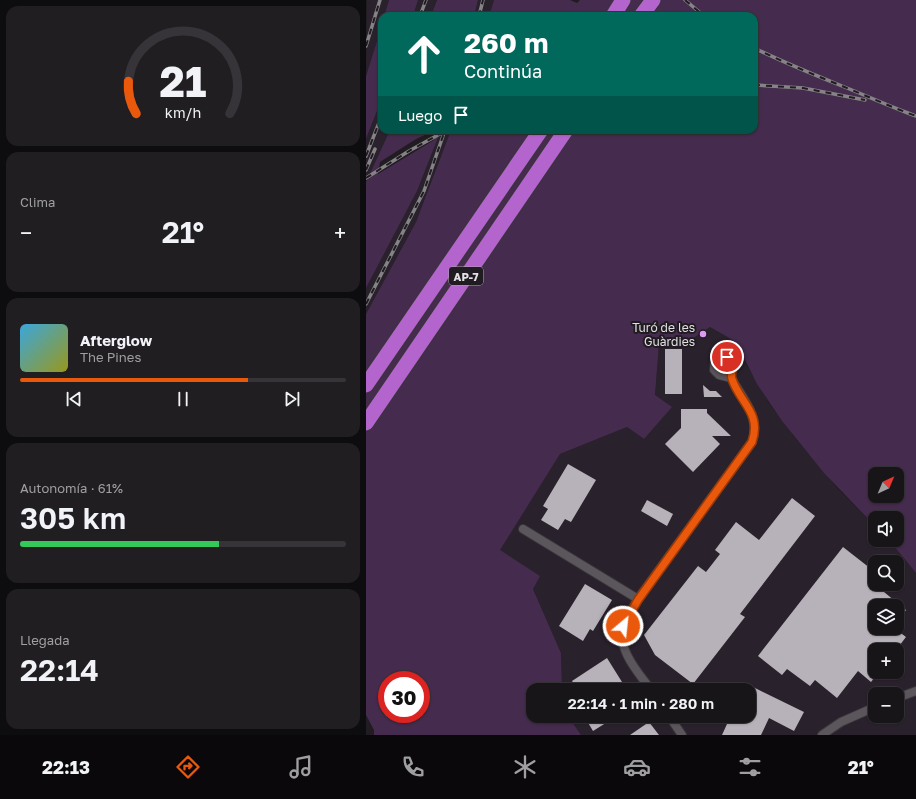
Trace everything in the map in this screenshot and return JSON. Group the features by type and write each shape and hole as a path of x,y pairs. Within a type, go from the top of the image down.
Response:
{"highway":[{"path":"640,12 647,0"},
{"path":"644,12 653,0"},
{"name":"AP-7","path":"366,385 538,134"},
{"name":"AP-7","path":"366,423 563,134"}],"street":[{"path":"646,683 630,660 622,640 625,622 638,600 752,442 754,434 754,420 731,378"},
{"path":"522,529 638,600"},
{"path":"904,695 916,691"},
{"path":"822,735 841,722 868,710"},
{"path":"674,723 682,735"}],"shaded area":[{"path":"367,0 389,0 385,12 378,12 378,38 366,76"},
{"path":"389,0 418,0 414,12 385,12"},
{"path":"418,0 437,0 432,12 414,12"},
{"path":"437,0 478,0 475,12 432,12"},
{"path":"478,0 494,0 490,12 475,12"},
{"path":"494,0 570,0 577,3 580,0 916,0 916,573 904,558 904,555 901,555 895,547 904,547 904,511 868,511 868,519 824,473 782,421 757,384 736,342 710,327 692,339 659,344 655,395 672,407 644,439 627,427 560,454 500,550 540,576 533,589 561,653 562,683 526,683 526,723 573,723 581,735 374,735 374,730 366,715 366,314 416,222 449,134 758,134 758,12 490,12"},
{"path":"378,38 378,108 366,139 366,76"},
{"path":"378,108 378,134 388,134 366,182 366,139"},
{"path":"388,134 427,134 416,139 380,162 378,174 434,140 435,134 439,134 417,191 366,288 366,182"},
{"path":"439,134 449,134 416,222 366,314 366,288 417,191"},
{"path":"710,327 736,342 746,364 769,403 796,439 839,490 868,519 868,547 895,547 901,555 868,555 868,591 904,591 904,558 916,573 916,735 581,735 573,723 756,723 756,683 562,683 561,653 533,589 499,550 560,454 627,427 644,439 655,395 659,344 692,339"}],"building":[{"path":"665,349 682,349 682,394 665,394"},
{"path":"703,385 710,391 716,391 722,397 704,397"},
{"path":"681,409 707,409 707,413 731,436 712,436 720,444 693,472 665,444 681,428"},
{"path":"568,464 596,480 571,522 565,519 558,530 541,520 548,509 543,506"},
{"path":"792,498 815,516 740,614 745,617 694,683 692,683 655,655 644,635 698,566 706,572 720,554 715,550 736,522 759,540"},
{"path":"647,500 673,514 667,526 641,511"},
{"path":"843,547 868,567 868,591 885,591 884,592 893,599 868,599 868,635 903,635 906,637 901,643 868,643 868,679 873,679 871,682 858,671 837,698 815,680 810,686 787,669 782,675 758,656"},
{"path":"585,584 612,600 593,631 590,629 583,641 559,626"},
{"path":"607,658 623,683 573,683 572,681"},
{"path":"756,688 804,712 794,731 769,718 761,735 722,735 727,724 725,723 756,723"},
{"path":"588,723 606,723 593,731"},
{"path":"650,723 659,735 630,735"}],"railway":[{"path":"366,46 380,0"},
{"path":"422,12 426,0"},
{"path":"480,12 483,0"},
{"path":"685,0 699,12"},
{"path":"758,50 916,116"},
{"path":"758,85 803,88 865,100"},
{"path":"366,156 378,125"},
{"path":"366,178 440,134"},
{"path":"366,304 424,191 444,134"},
{"path":"366,170 375,149"}],"place":[{"name":"Turó de les Guàrdies","path":"703,334"}],"route":[{"path":"623,626 626,618 638,600 752,442 755,427 752,413 731,378 733,363 732,360 727,357"}]}
